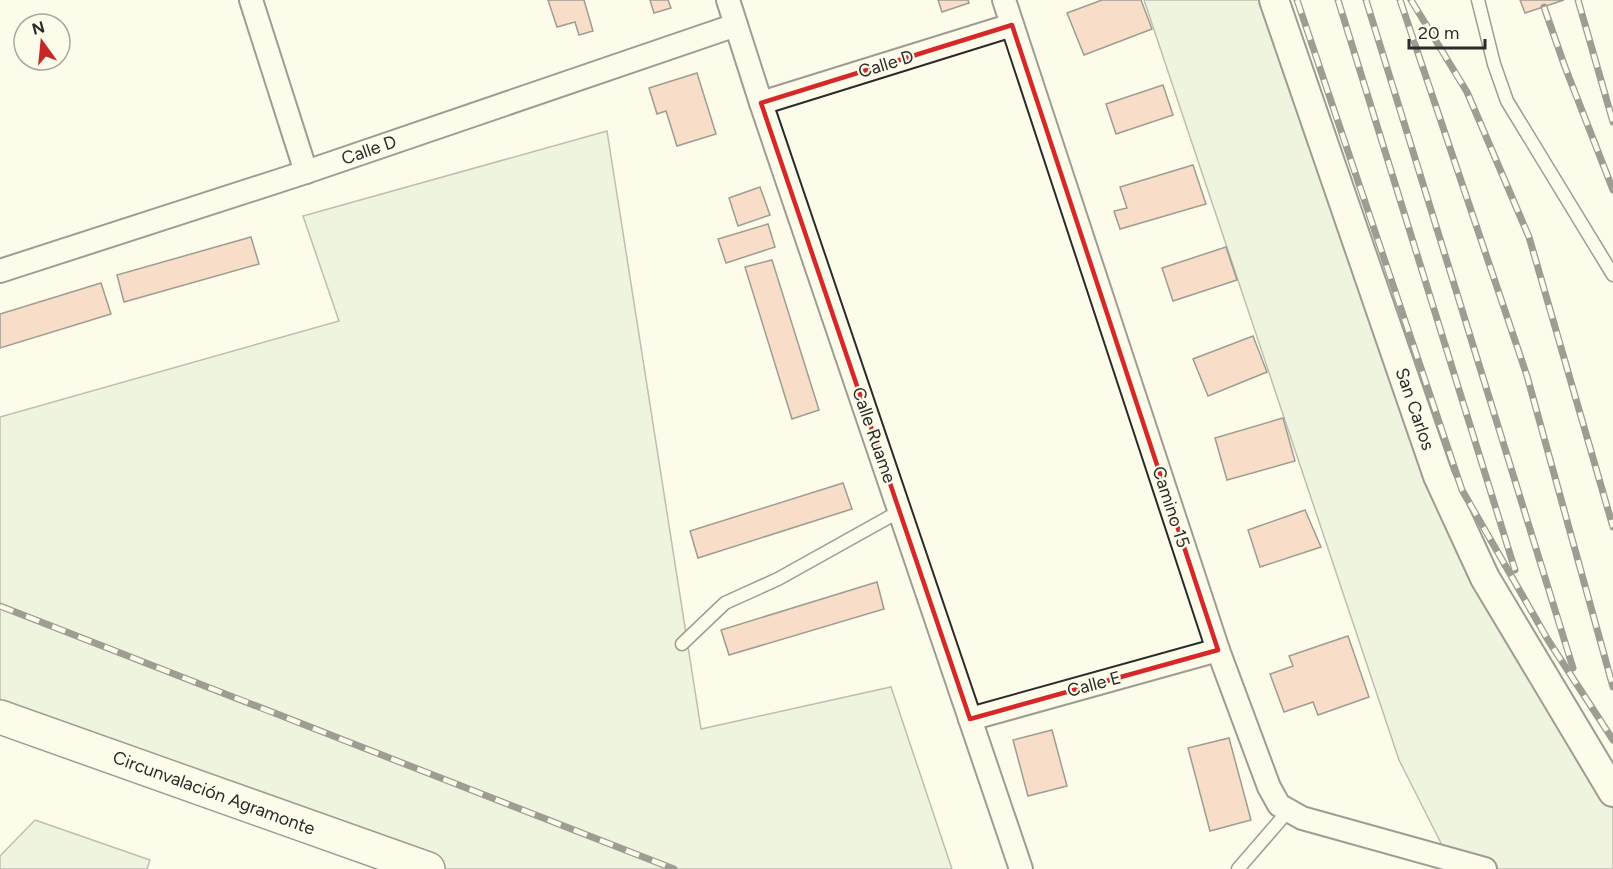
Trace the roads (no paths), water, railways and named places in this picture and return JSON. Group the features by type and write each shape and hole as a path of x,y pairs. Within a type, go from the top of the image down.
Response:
{"main road":[{"name":"Circunvalación Agramonte","path":"0,717 428,869"}],"street":[{"path":"251,0 306,172"},
{"name":"Calle Ruame","path":"728,0 760,103 1021,869"},
{"name":"Camino 15","path":"1004,0 1218,650 1269,787 1279,805 1302,818 1446,863 1485,869"},
{"name":"San Carlos","path":"1274,0 1438,476 1485,578 1613,792"},
{"name":"Calle D","path":"760,103 1012,25"},
{"name":"Calle D","path":"0,271 306,172 736,26"},
{"name":"Calle E","path":"970,718 1218,650"}],"lane":[{"path":"1478,0 1494,64 1507,101 1613,275"},
{"path":"682,644 725,603 778,579 900,511"},
{"path":"1238,869 1289,810"}],"railway":[{"path":"1297,0 1462,490 1548,640 1613,740"},
{"path":"1338,0 1515,570"},
{"path":"1366,0 1573,668"},
{"path":"1400,0 1527,376 1613,687"},
{"path":"1411,0 1467,92 1529,237 1613,527"},
{"path":"1578,0 1613,122"},
{"path":"1544,7 1613,190"},
{"path":"0,606 674,869"}]}
